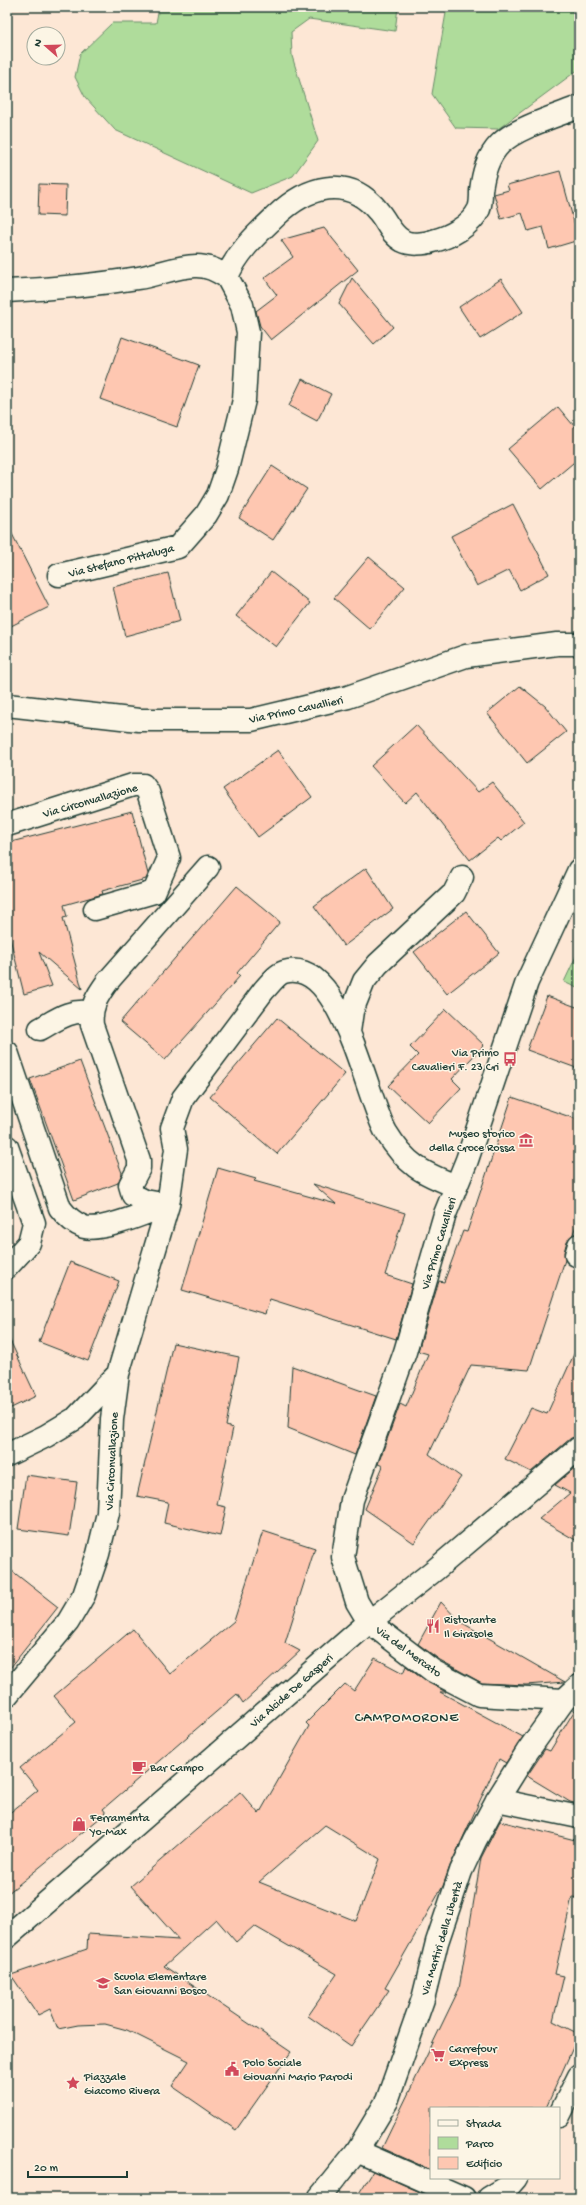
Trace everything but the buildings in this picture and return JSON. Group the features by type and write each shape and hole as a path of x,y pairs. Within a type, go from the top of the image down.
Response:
{"street":[{"path":"7,291 55,289 140,278 193,266 206,266 227,277 240,253 286,206 303,196 332,186 355,193 368,201 378,211 393,234 404,242 432,242 461,229 479,208 483,176 489,161 499,145 514,133 579,107"},
{"name":"Via Stefano Pittaluga","path":"59,575 178,547 206,515 214,502 227,469 244,400 248,332 242,305 227,277"},
{"name":"Via Primo Cavallieri","path":"7,705 138,720 251,720 348,697 466,656 557,644 579,644"},
{"name":"Via Circonvallazione","path":"7,825 133,785 143,785 148,792 169,858 154,892 95,908"},
{"path":"168,1205 145,1201 133,1195 130,1185 139,1168 139,1160 92,1025 91,1013 96,997 108,981 208,867"},
{"name":"Via Primo Cavallieri","path":"369,1622 357,1602 343,1557 352,1500 405,1352 445,1214 467,1160 527,982 579,870"},
{"path":"456,1186 426,1175 412,1165 396,1147 386,1132 375,1109 349,1032 352,1011 364,981 378,964 454,893 462,876"},
{"name":"Via Circonvallazione","path":"7,1695 68,1622 84,1595 94,1567 108,1513 112,1419 118,1374 168,1205 176,1149 172,1128 183,1098 264,990 283,972 298,971 312,976 325,988 349,1032"},
{"path":"40,1029 72,1012 81,1010 91,1013"},
{"path":"7,1052 60,1208 68,1218 85,1227 104,1226 168,1205"},
{"path":"7,1147 34,1223 29,1243 7,1268"},
{"path":"579,1245 576,1255 579,1256"},
{"path":"7,1455 46,1436 76,1418 118,1374"},
{"name":"Via Alcide De Gasperi","path":"7,1937 369,1622 436,1569 579,1448"},
{"name":"Via del Mercato","path":"369,1622 433,1671 479,1695 572,1693"},
{"name":"Via Martiri della Libertà","path":"319,2198 357,2152 387,2101 422,1999 437,1942 461,1870 497,1800 527,1752 572,1693"},
{"path":"497,1800 579,1816"},
{"path":"560,2114 579,2076"},
{"path":"357,2152 464,2198"},
{"path":"489,2198 509,2186 515,2179"}],"green space":[{"path":"159,7 398,7 395,31 309,19 291,32 292,56 318,141 293,176 251,193 115,130 85,97 75,77 80,54 112,23 156,23"},
{"path":"447,7 579,7 579,69 498,129 456,128 432,94"},
{"path":"579,950 579,989 564,982"}],"place":[{"name":"Via Primo Cavalieri F. 23 Cri","path":"510,1059"},
{"name":"Museo storico della Croce Rossa","path":"526,1140"},
{"name":"Ristorante Il Girasole","path":"433,1626"},
{"name":"Bar Campo","path":"139,1767"},
{"name":"Ferramenta Yo-Max","path":"79,1824"},
{"name":"Scuola Elementare San Giovanni Bosco","path":"103,1983"},
{"name":"Carrefour Express","path":"438,2055"},
{"name":"Polo Sociale Giovanni Mario Parodi","path":"232,2069"},
{"name":"Piazzale Giacomo Rivera","path":"73,2083"}],"district":[{"name":"CAMPOMORONE","path":"407,1716"}]}
